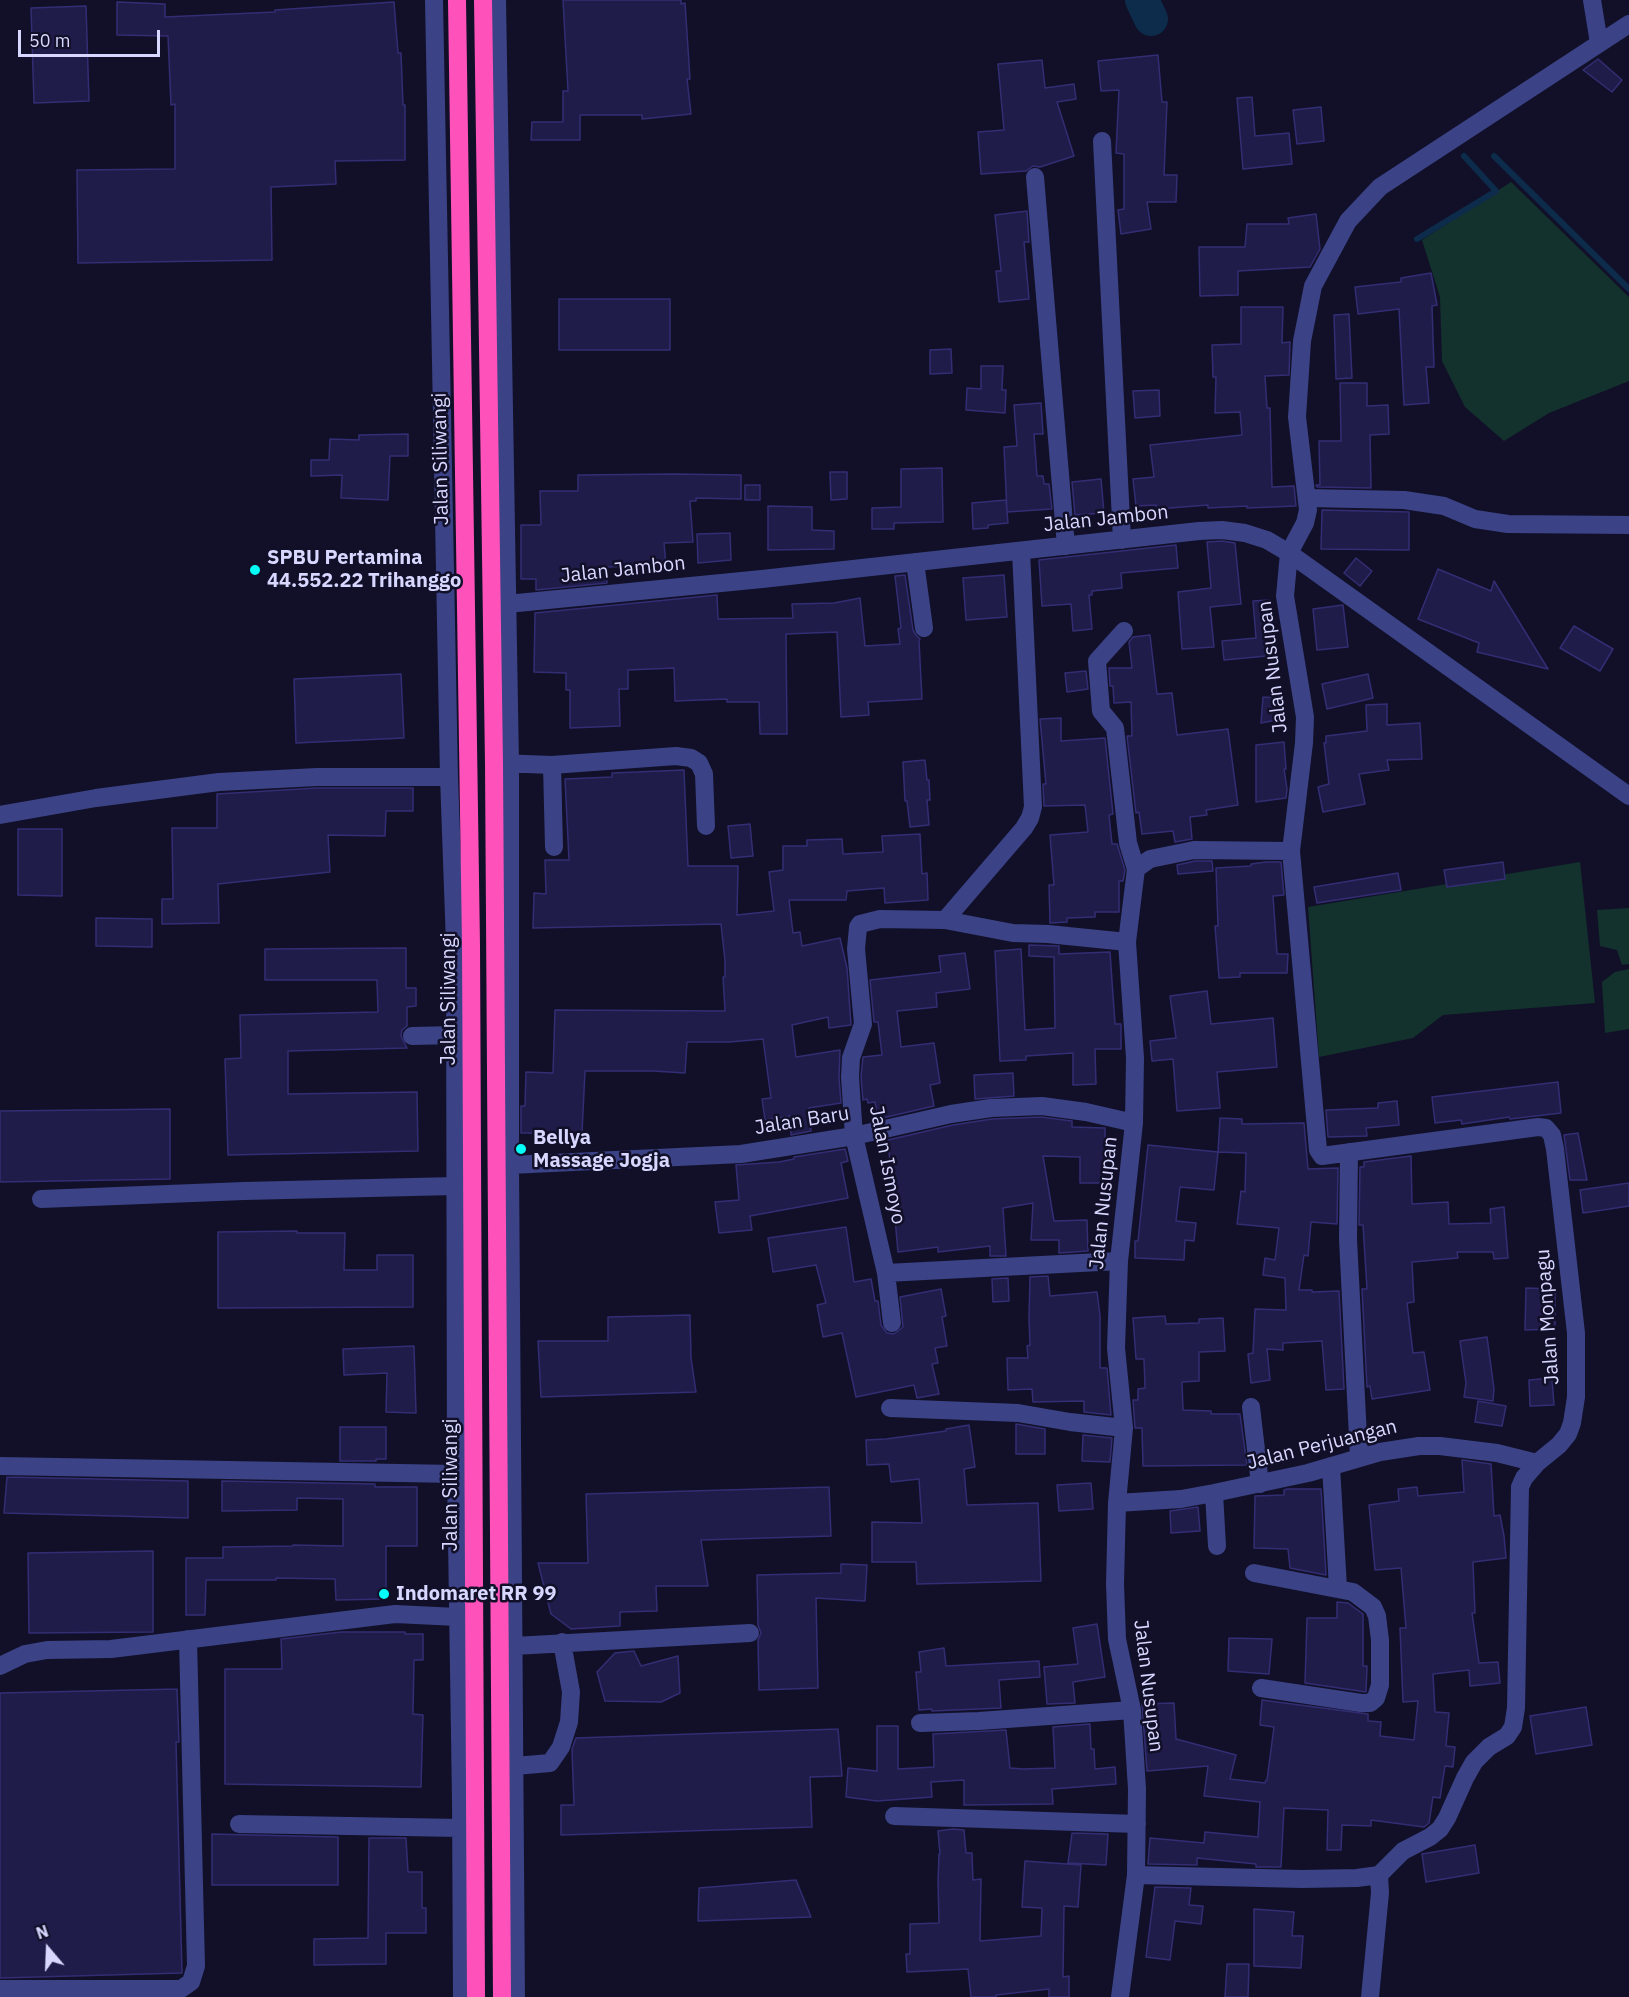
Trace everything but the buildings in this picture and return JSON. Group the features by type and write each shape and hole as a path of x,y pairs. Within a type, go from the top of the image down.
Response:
{"highway":[{"name":"Jalan Siliwangi","path":"457,0 468,1801 476,1997"},
{"path":"483,0 502,763 502,1997"}],"street":[{"path":"434,0 449,777 463,945 455,1035 454,1186 457,1617 468,1801 460,1828 462,1997"},
{"path":"497,0 507,604 502,763 510,1165 516,1997"},
{"path":"1592,0 1599,43"},
{"path":"1289,553 1305,523 1308,498 1297,417 1302,341 1312,286 1348,221 1380,187 1629,24"},
{"path":"1102,141 1122,540"},
{"path":"1035,177 1066,546"},
{"path":"1308,498 1404,500 1444,506 1475,519 1508,524 1629,525"},
{"name":"Jalan Jambon","path":"507,604 1222,530 1245,533 1267,540 1289,553 1629,796"},
{"path":"945,920 1024,828 1033,807 1021,551"},
{"name":"Jalan Nusupan","path":"1289,553 1285,596 1305,717 1291,851"},
{"path":"915,562 924,628"},
{"path":"1124,632 1097,661 1101,711 1115,728 1128,843 1136,869 1150,859 1194,850 1291,851"},
{"path":"502,763 552,765 676,756 691,758 699,763 704,774 706,826"},
{"path":"552,765 554,847"},
{"path":"0,815 96,798 219,783 317,777 449,777"},
{"name":"Jalan Monpagu","path":"1291,851 1318,1150 1323,1156 1538,1127 1546,1128 1552,1135 1576,1334 1576,1397 1568,1434 1559,1445 1537,1463 1524,1478 1520,1487 1516,1708 1513,1727 1507,1736 1490,1747 1474,1762 1448,1818 1440,1829 1403,1851 1380,1875"},
{"name":"Jalan Nusupan","path":"1120,1997 1136,1875 1137,1824 1132,1710 1117,1639 1115,1584 1117,1503 1124,1428 1116,1348 1119,1261 1134,1123 1136,1058 1127,942 1136,869"},
{"name":"Jalan Ismoyo","path":"892,1323 886,1273 854,1136 850,1068 851,1058 863,1024 856,949 858,927 860,924 880,919 945,920 1013,933 1127,942"},
{"path":"412,1036 455,1035"},
{"name":"Jalan Baru","path":"510,1165 725,1155 854,1136 951,1114 1011,1107 1042,1106 1086,1112 1134,1123"},
{"path":"1349,1152 1348,1239 1359,1457"},
{"path":"41,1199 454,1186"},
{"path":"886,1273 1119,1261"},
{"path":"1251,1407 1260,1484"},
{"path":"890,1408 1018,1413 1124,1428"},
{"name":"Jalan Perjuangan","path":"1117,1503 1181,1499 1214,1493 1260,1484 1401,1448 1440,1446 1497,1453 1537,1463"},
{"path":"0,1466 456,1474"},
{"path":"1331,1466 1338,1588"},
{"path":"1214,1493 1217,1546"},
{"path":"1254,1573 1353,1592 1373,1607 1377,1616 1380,1640 1380,1685 1376,1698 1370,1703 1261,1688"},
{"path":"0,1666 25,1654 47,1650 111,1649 395,1614 457,1617"},
{"path":"514,1646 750,1633"},
{"path":"0,1989 181,1989 191,1982 196,1966 188,1638"},
{"path":"515,1766 550,1763 561,1747 569,1722 571,1692 562,1642"},
{"path":"920,1723 1132,1710"},
{"path":"894,1816 1137,1824"},
{"path":"239,1824 460,1828"},
{"path":"1136,1875 1302,1879 1357,1878 1380,1875 1370,1997"}],"green space":[{"path":"1511,182 1629,297 1629,381 1549,413 1504,441 1465,407 1442,361 1440,297 1422,240"},
{"path":"1580,862 1595,1003 1443,1015 1413,1038 1319,1057 1308,907"},
{"path":"1629,908 1629,964 1622,965 1617,950 1600,946 1597,910"},
{"path":"1629,969 1629,1029 1605,1033 1602,982 1615,972"}],"waterway":[{"path":"1142,0 1151,19"},
{"path":"1417,239 1496,191 1464,156"},
{"path":"1494,156 1629,289"}],"place":[{"name":"SPBU Pertamina 44.552.22 Trihanggo","path":"255,570"},
{"name":"Bellya Massage Jogja","path":"521,1149"},
{"name":"Indomaret RR 99","path":"384,1594"}]}
